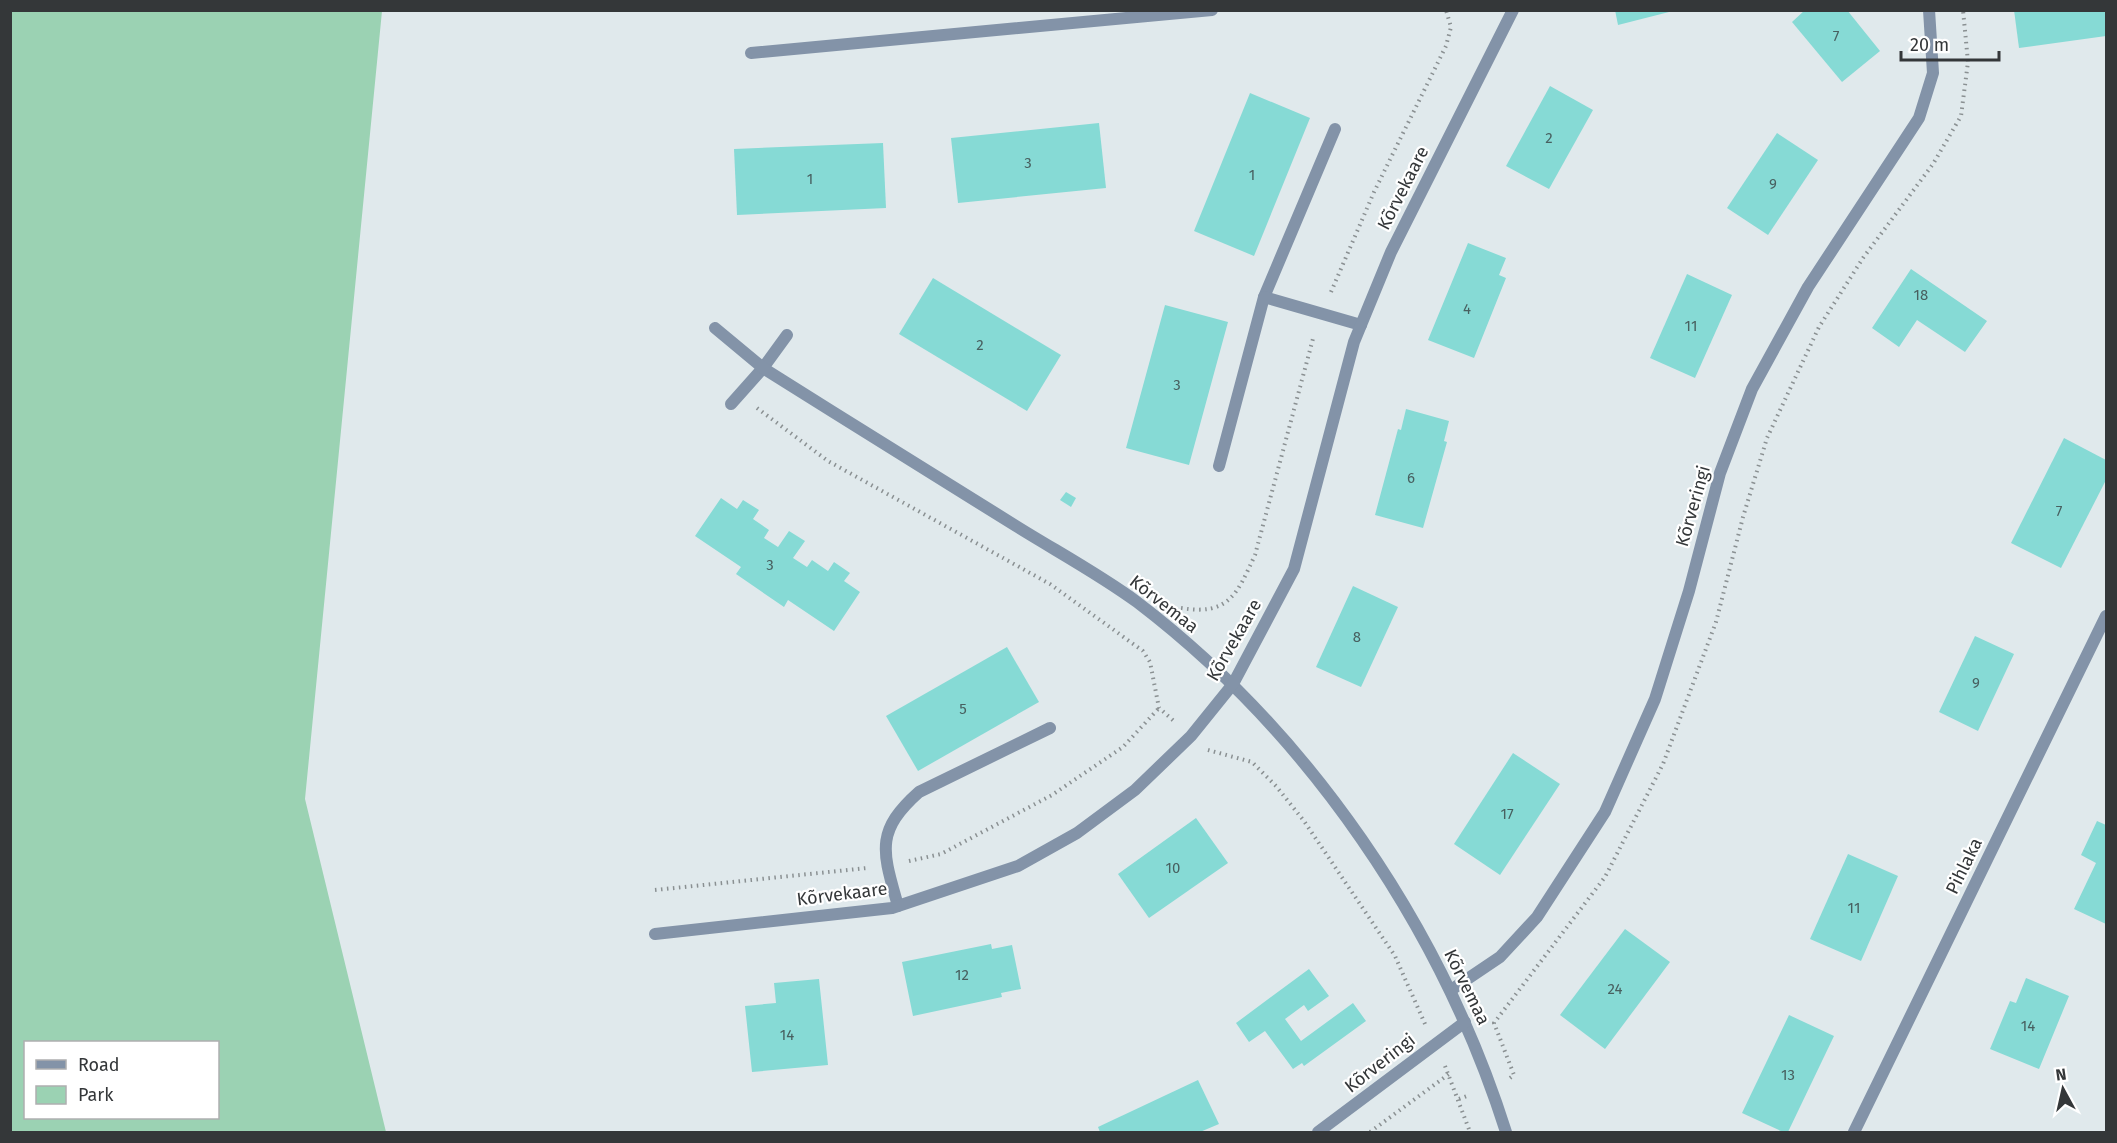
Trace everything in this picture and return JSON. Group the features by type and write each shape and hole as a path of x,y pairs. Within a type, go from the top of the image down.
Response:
{"street":[{"path":"751,53 1212,10"},
{"name":"Kõrvekaare","path":"655,934 898,906 1018,866 1077,833 1135,790 1191,736 1233,684 1294,569 1354,342 1392,252 1514,10"},
{"name":"Kõrveringi","path":"1451,990 1500,957 1537,917 1605,812 1655,699 1689,591 1720,473 1752,388 1808,287 1919,118 1933,73 1932,22 1929,10"},
{"path":"1218,466 1264,297 1335,129"},
{"path":"1264,297 1361,325"},
{"name":"Kõrvemaa","path":"715,328 763,368 1136,602 1233,684 1286,740 1391,881 1451,990 1492,1087 1506,1132"},
{"path":"735,400 763,368 787,335"},
{"name":"Pihlaka","path":"1854,1132 2106,616"},
{"path":"898,906 887,866 885,834 901,807 919,792 1050,728"},
{"name":"Kõrveringi","path":"1318,1132 1465,1022"}],"path":[{"path":"1143,651 1162,624 1179,608 1201,612 1217,609 1227,603 1242,583 1255,555 1306,365 1323,314 1374,192 1446,46 1450,27 1446,10"},
{"path":"1459,1099 1492,1087 1514,1075 1494,1023 1605,878 1663,764 1716,622 1743,517 1767,438 1820,327 1863,258 1933,164 1961,116 1968,62 1964,10"},
{"path":"735,400 828,461 1050,584 1143,651 1150,662 1159,708 1202,748 1252,762 1276,786 1304,821 1395,956 1449,1074 1470,1132"},
{"path":"656,890 887,866 941,854 1052,795 1123,747 1159,708"},
{"path":"1370,1132 1449,1074"}],"green space":[{"path":"10,11 382,11 305,799 386,1132 11,1132"}],"building":[{"path":"1615,10 1673,10 1673,11 1618,25"},
{"path":"1805,10 1847,10 1880,51 1842,82 1792,22"},
{"path":"2014,10 2106,10 2106,36 2019,48"},
{"path":"1550,86 1593,110 1549,189 1506,166"},
{"path":"1250,93 1310,118 1254,256 1194,231"},
{"path":"1099,123 1106,188 958,203 951,138"},
{"path":"1777,133 1818,160 1768,235 1727,208"},
{"path":"883,143 886,208 737,215 734,149"},
{"path":"1468,243 1506,258 1499,275 1506,278 1474,358 1428,340"},
{"path":"1911,269 1987,321 1965,352 1917,320 1899,347 1872,328"},
{"path":"1687,274 1732,295 1695,378 1650,358"},
{"path":"933,278 1061,355 1027,411 899,334"},
{"path":"1165,305 1228,322 1189,465 1126,448"},
{"path":"1406,409 1449,421 1444,441 1447,442 1423,528 1375,515 1398,429 1401,430"},
{"path":"2064,438 2106,460 2106,480 2061,568 2011,543"},
{"path":"1066,492 1076,498 1071,507 1060,500"},
{"path":"721,498 737,509 743,500 759,510 753,519 769,530 764,538 778,547 789,531 805,541 793,558 807,567 812,560 828,571 834,562 850,573 844,581 860,592 834,631 788,600 784,607 736,574 741,567 695,536"},
{"path":"1353,586 1398,607 1361,687 1316,667"},
{"path":"1975,636 2014,654 1978,731 1939,712"},
{"path":"1007,647 1039,702 918,771 886,716"},
{"path":"1513,753 1560,784 1500,875 1454,844"},
{"path":"1196,818 1228,863 1149,918 1118,874"},
{"path":"2097,821 2106,825 2106,924 2074,909 2096,863 2081,855"},
{"path":"1848,854 1898,876 1861,961 1810,939"},
{"path":"1625,929 1670,962 1605,1049 1560,1015"},
{"path":"991,944 992,949 1012,945 1021,989 1001,993 1002,997 913,1016 902,962"},
{"path":"1309,969 1329,996 1308,1011 1304,1005 1285,1019 1301,1041 1353,1003 1366,1021 1304,1066 1302,1063 1293,1069 1265,1031 1249,1042 1236,1023"},
{"path":"2026,978 2069,996 2039,1069 1990,1049 2010,1001 2016,1003"},
{"path":"819,979 828,1065 752,1072 745,1006 776,1003 774,983"},
{"path":"1789,1015 1834,1036 1788,1132 1783,1132 1742,1113"},
{"path":"1198,1080 1219,1124 1200,1132 1100,1132 1098,1127"}]}
